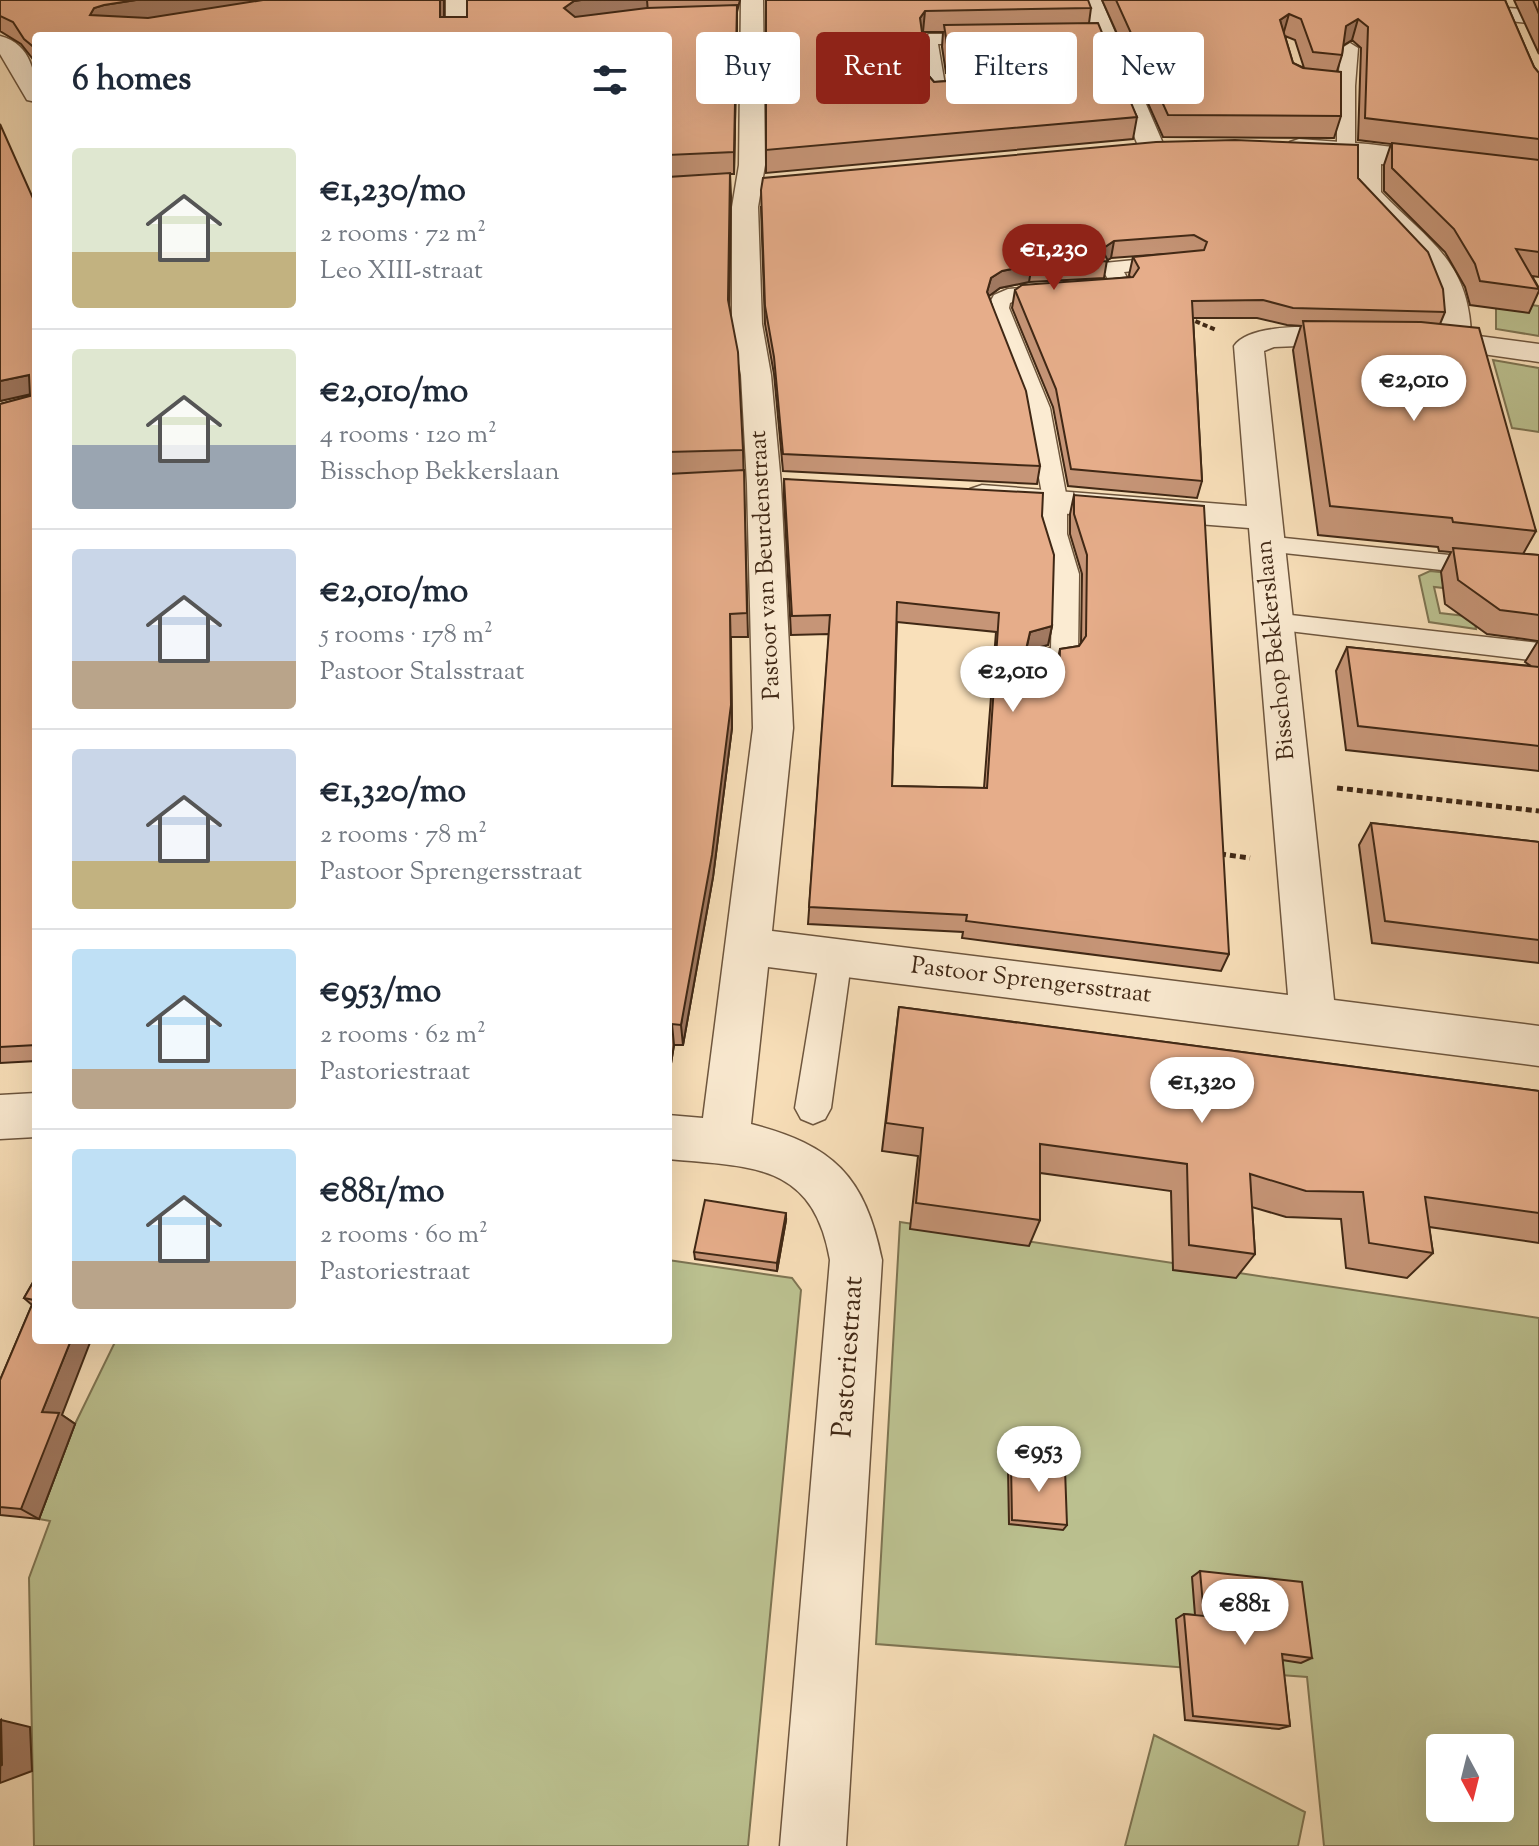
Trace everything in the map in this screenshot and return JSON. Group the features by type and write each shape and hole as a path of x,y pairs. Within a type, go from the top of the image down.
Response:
{"street":[{"path":"457,0 457,32"},
{"path":"1090,0 1098,37 1152,148"},
{"path":"1503,7 1539,17"},
{"path":"1503,7 1519,42"},
{"name":"Pastoor van Beurdenstraat","path":"748,13 750,184 745,207 747,324 756,375 765,485 773,728 749,946"},
{"path":"13,52 32,88"},
{"path":"1275,147 1357,151 1539,173"},
{"path":"1120,151 1183,148"},
{"path":"1357,151 1368,193 1416,239 1448,277 1457,309 1456,340"},
{"path":"1249,346 1270,338 1397,336 1456,340 1539,353"},
{"name":"Bisschop Bekkerslaan","path":"1249,346 1313,1017"},
{"path":"948,494 1055,499 1265,531"},
{"path":"725,1142 749,946"},
{"name":"Pastoor Sprengersstraat","path":"749,946 1313,1017"},
{"path":"1313,1017 1539,1046"},
{"path":"0,1117 32,1115"},
{"name":"Pastoriestraat","path":"672,1137 760,1147 792,1158 840,1198 853,1229 856,1260 813,1846"}],"lane":[{"path":"940,86 929,39 946,39"},
{"path":"1350,48 1340,86 1357,151"},
{"path":"1038,695 1039,659 1064,655 1066,574 1054,534 1055,499 1038,408 998,308 1001,299 1015,293 1122,287 1111,267 1190,261"},
{"path":"1265,531 1509,569"},
{"path":"1273,622 1539,652"},
{"path":"813,1108 836,956"}],"path":[{"path":"1122,287 1249,346"},
{"path":"1289,782 1539,811"},
{"path":"1219,854 1298,863"}],"green space":[{"path":"1496,300 1539,306 1539,336 1496,329"},
{"path":"1493,360 1539,368 1539,432 1512,428"},
{"path":"1430,571 1468,575 1471,591 1434,587 1440,613 1474,617 1476,629 1429,622 1419,576"},
{"path":"900,1222 1539,1318 1539,1846 1324,1846 1307,1677 876,1644"},
{"path":"672,1261 792,1278 801,1290 748,1846 34,1846 29,1578 50,1521 39,1519 75,1424 114,1344 672,1344"},
{"path":"1154,1735 1305,1812 1298,1846 1125,1846"}],"building":[{"path":"0,0 136,0 94,8 90,15 148,18 263,0 440,0 440,17 467,17 467,0 581,0 564,8 575,17 647,8 737,5 736,32 696,32 696,104 735,104 734,152 672,155 672,32 32,32 32,46 13,22 0,16"},
{"path":"766,0 1088,0 1091,8 925,11 920,18 922,32 816,32 816,104 930,104 930,77 934,82 946,81 946,104 1077,104 1077,32 946,32 946,38 944,25 1098,23 1102,32 1093,32 1093,104 1132,104 1137,117 766,150 766,104 800,104 800,32 766,32"},
{"path":"1116,0 1505,0 1539,73 1539,139 1365,118 1368,27 1358,19 1346,26 1342,55 1313,52 1301,19 1289,14 1280,20 1293,63 1303,68 1341,72 1341,116 1168,115 1163,104 1204,104 1204,32 1130,32"},
{"path":"1533,0 1539,0 1539,14"},
{"path":"0,124 32,196 32,1045 0,1047 0,404 30,396 29,375 0,381"},
{"path":"1235,140 1358,145 1358,178 1428,252 1443,289 1445,312 1293,308 1263,300 1192,301 1202,481 1071,469 1056,389 1015,290 1022,285 1133,277 1139,268 1133,257 1204,250 1207,242 1194,235 1114,241 1102,249 1108,261 1032,265 1002,271 991,278 987,292 1026,391 1040,466 783,454 774,357 765,306 763,178 1156,142"},
{"path":"1392,143 1539,160 1539,252 1516,249 1539,289 1480,281 1475,264 1454,229 1392,168"},
{"path":"730,173 728,300 738,352 743,450 672,452 672,177"},
{"path":"1303,321 1421,322 1479,328 1536,531 1453,522 1452,518 1330,506"},
{"path":"744,470 747,613 730,614 731,705 712,855 681,1025 672,1024 672,474"},
{"path":"784,479 1043,493 1042,516 1054,555 1052,626 1030,632 1024,658 1029,684 1041,689 1053,686 1059,678 1060,649 1079,646 1086,636 1087,555 1074,514 1074,495 1204,506 1229,954 966,921 967,915 809,907 830,615 792,616","holes":["897,602 999,613 987,788 892,786"]},
{"path":"1453,548 1539,555 1539,615 1500,610 1458,580"},
{"path":"1347,647 1539,667 1539,746 1358,726"},
{"path":"1371,823 1539,842 1539,940 1385,921"},
{"path":"899,1007 1539,1091 1539,1213 1425,1197 1433,1253 1369,1243 1363,1192 1306,1191 1250,1174 1255,1254 1189,1245 1187,1164 1040,1144 1040,1220 916,1203 923,1128 886,1123"},
{"path":"705,1200 786,1213 777,1263 694,1252"},
{"path":"32,1284 32,1300 24,1298"},
{"path":"32,1305 32,1344 69,1344 42,1412 59,1413 21,1509 0,1507 0,1380"},
{"path":"1011,1463 1065,1469 1067,1525 1012,1520"},
{"path":"1200,1571 1302,1582 1312,1658 1282,1654 1290,1726 1193,1716 1184,1614 1204,1616"},
{"path":"0,1721 2,1765 0,1766"}]}
